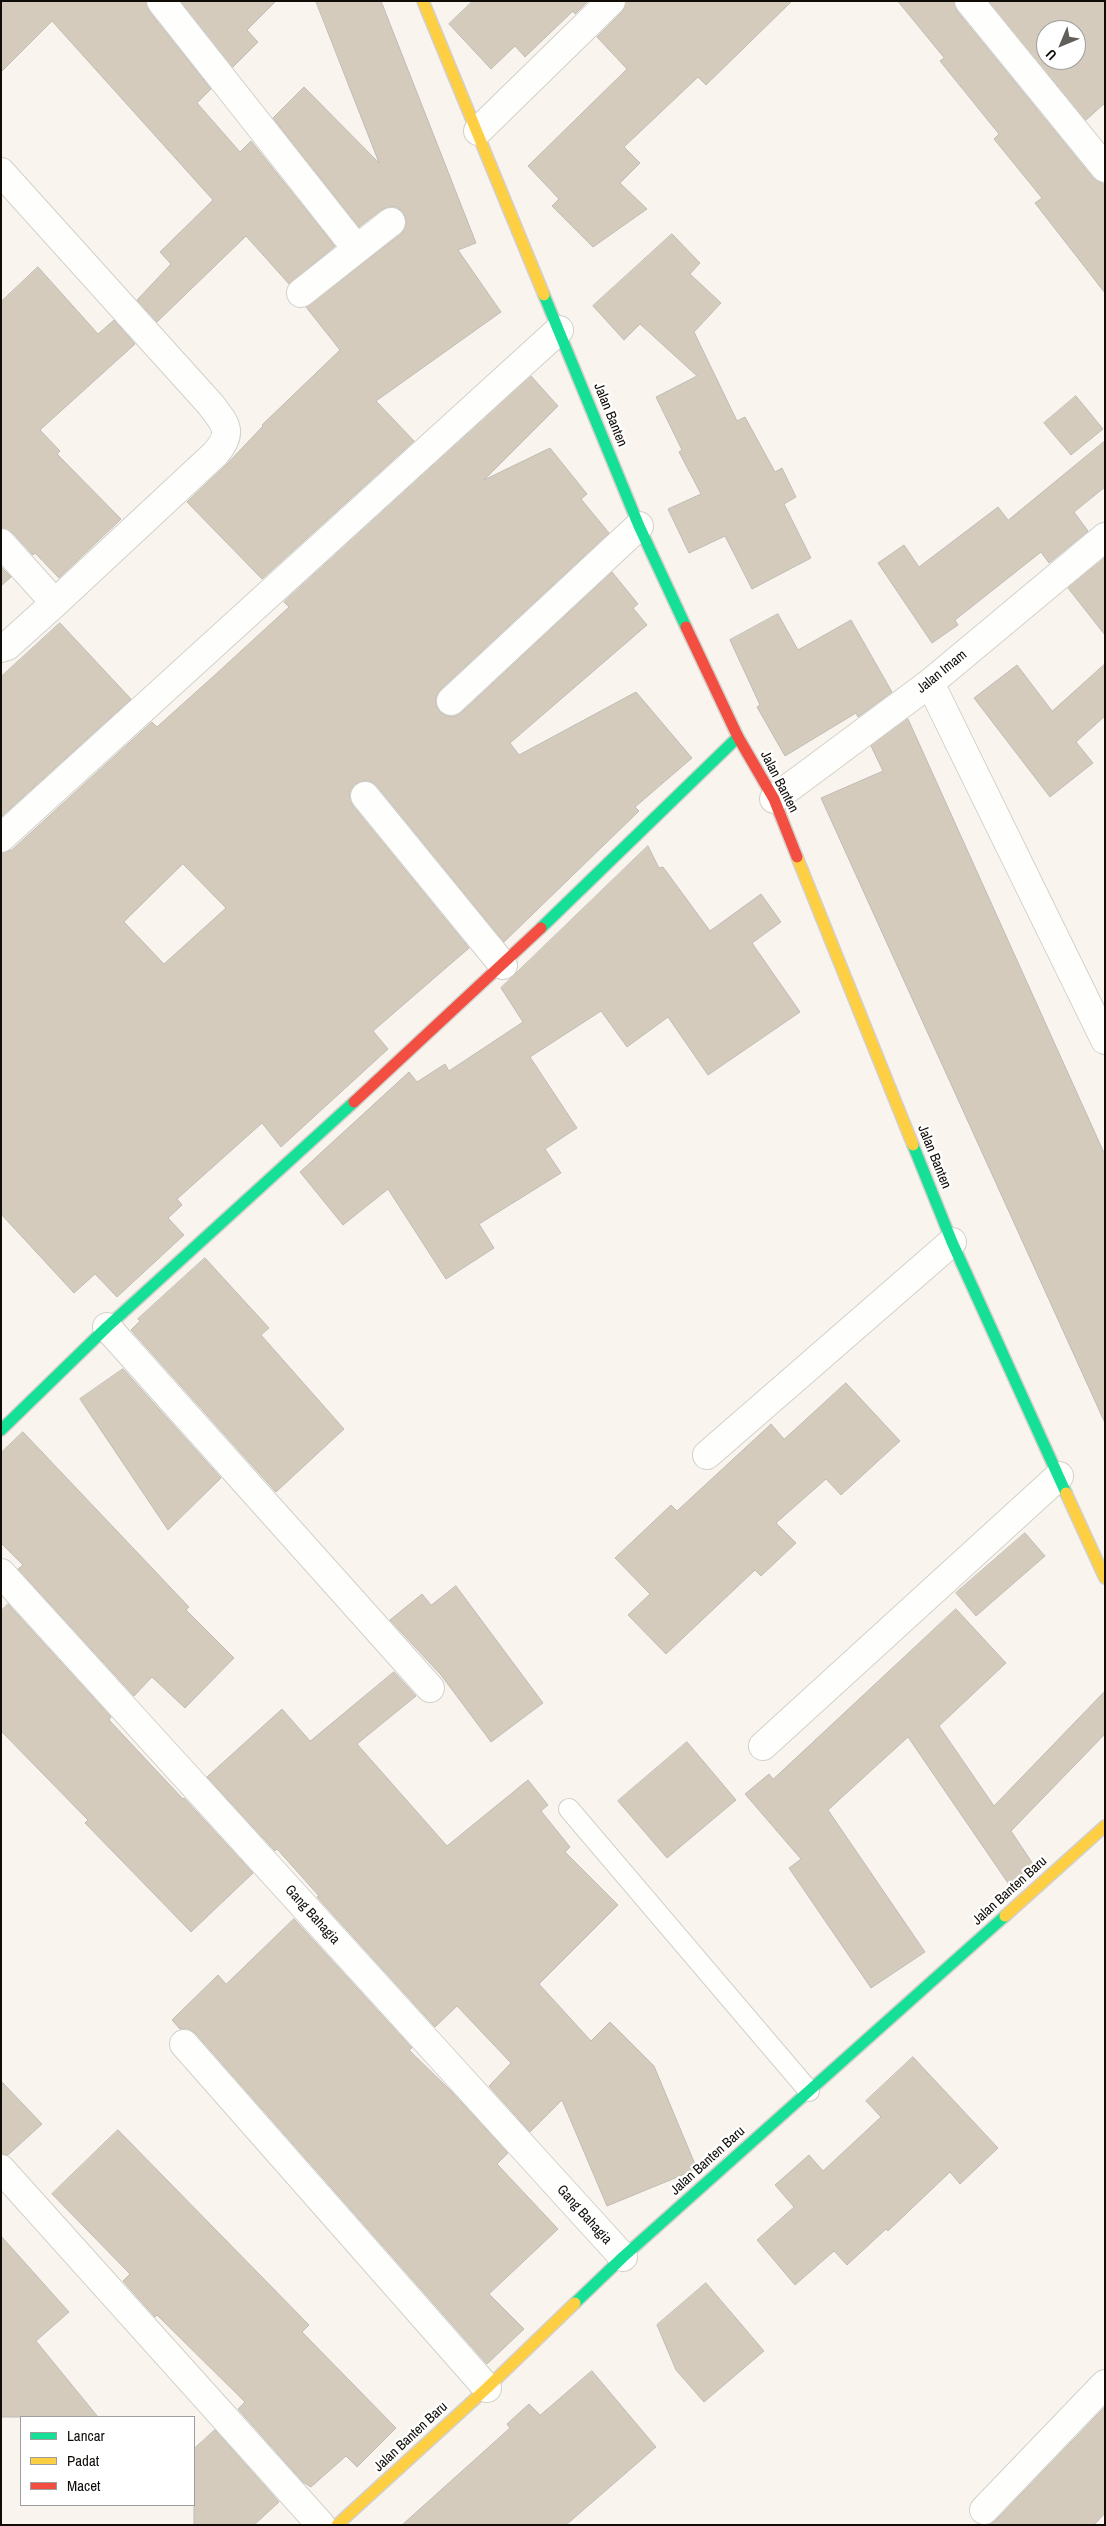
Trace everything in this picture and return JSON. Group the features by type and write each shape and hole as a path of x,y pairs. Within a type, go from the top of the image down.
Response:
{"street":[{"path":"161,1 356,248"},
{"name":"Jalan Banten","path":"423,1 639,526 738,737 774,799 952,1242 1105,1578"},
{"path":"478,131 611,1"},
{"path":"969,1 1105,168"},
{"path":"1,172 211,405 227,426 226,442 215,454 55,603 7,646 1,648"},
{"path":"301,293 391,222"},
{"path":"1,838 559,330"},
{"path":"451,701 639,526"},
{"name":"Jalan Imam","path":"774,799 930,683 1104,538"},
{"path":"1,543 55,603"},
{"path":"930,683 1105,1040"},
{"path":"1,1430 107,1327 503,964 738,737"},
{"path":"365,796 503,964"},
{"path":"707,1456 952,1242"},
{"path":"107,1327 430,1688"},
{"path":"764,1746 1058,1476"},
{"name":"Gang Bahagia","path":"1,1573 623,2257"},
{"name":"Jalan Banten Baru","path":"337,2525 486,2388 623,2257 1105,1826"},
{"path":"184,2044 486,2388"},
{"path":"1,2169 321,2525"},
{"path":"984,2510 1105,2384"}],"lane":[{"path":"569,1809 809,2091"}],"building":[{"path":"1,1 146,1 149,11 211,89 197,103 240,152 251,141 335,246 289,284 246,236 157,322 137,300 171,264 160,252 213,200 52,21 1,72"},
{"path":"181,1 276,1 247,30 258,42 233,67"},
{"path":"316,1 381,1 476,243 458,250 501,312 376,401 414,441 262,579 187,502 226,465 262,425 340,350 306,307 401,234 405,228 406,220 403,212 396,207 389,207 381,210 359,227 273,118 304,87 379,163"},
{"path":"473,1 588,1 575,14 573,11 525,57 515,46 491,69 449,24"},
{"path":"626,1 792,1 706,85 698,77 624,147 640,163 620,183 647,209 593,247 552,206 559,199 528,166 627,69 597,37 622,12"},
{"path":"898,1 954,1 957,11 1093,178 1105,185 1105,293 1035,203 1042,198 994,139 999,134 940,61 944,58"},
{"path":"989,1 1105,1 1105,103 1086,120 1045,70 1086,70 1086,20 1036,20 1036,59"},
{"path":"672,234 700,263 690,274 721,303 694,332 737,421 745,417 775,472 782,468 796,497 784,504 811,558 752,589 725,536 689,553 668,509 701,494 679,452 682,450 656,397 697,376 640,324 624,340 593,306"},
{"path":"38,267 98,334 114,320 135,344 40,430 60,451 57,454 121,519 59,578 35,553 33,555 13,533 1,528 1,302"},
{"path":"531,376 558,406 484,480 550,448 587,494 581,499 609,533 440,690 436,697 436,705 440,712 447,716 455,716 462,712 612,572 638,604 633,608 647,625 510,743 519,755 636,692 692,758 635,807 639,811 504,942 377,786 371,782 363,781 355,784 350,791 353,806 469,948 373,1031 388,1049 281,1147 262,1123 177,1199 182,1205 168,1218 184,1235 117,1297 95,1274 74,1293 1,1214 1,853 12,850 152,722 157,727 289,607 284,602","holes":["183,864 226,908 164,964 124,922"]},
{"path":"1076,396 1103,429 1071,455 1044,423"},
{"path":"1105,441 1105,487 1074,512 1088,531 1049,563 1041,552 955,620 958,625 932,643 878,563 904,545 919,567 998,507 1008,520"},
{"path":"1105,558 1105,635 1068,588"},
{"path":"1,567 11,577 1,586"},
{"path":"778,614 798,650 851,620 892,692 858,717 856,713 785,756 757,707 760,705 730,640"},
{"path":"60,623 131,699 1,817 1,677"},
{"path":"1105,664 1105,716 1076,742 1093,763 1050,797 974,698 1017,665 1052,711"},
{"path":"908,719 1105,1155 1105,1423 821,798 883,771 871,746"},
{"path":"648,846 659,868 663,867 710,931 761,894 781,922 752,943 800,1012 708,1075 668,1017 627,1047 601,1011 530,1057 577,1128 545,1149 561,1173 479,1224 494,1248 446,1279 388,1189 343,1225 300,1172 409,1072 417,1082 445,1064 449,1071 523,1022 501,988"},
{"path":"205,1258 269,1328 261,1335 344,1429 276,1492 131,1330 140,1321 138,1319"},
{"path":"123,1369 221,1478 168,1530 80,1399"},
{"path":"846,1383 900,1441 841,1495 826,1479 776,1523 796,1543 761,1576 755,1570 666,1654 628,1615 650,1594 615,1558 671,1505 677,1511 771,1424 784,1439"},
{"path":"23,1432 189,1607 186,1610 234,1658 185,1708 152,1677 134,1696 18,1569 23,1565 1,1543 1,1453"},
{"path":"1025,1533 1045,1556 976,1616 956,1593"},
{"path":"456,1586 543,1703 491,1742 441,1675 390,1620 422,1594 431,1605"},
{"path":"8,1604 111,1717 109,1720 253,1873 191,1932 85,1823 88,1820 1,1731 1,1611"},
{"path":"956,1609 1006,1663 939,1726 994,1806 1105,1691 1105,1734 1011,1831 1035,1867 1010,1886 908,1737 828,1810 925,1952 871,1988 789,1868 801,1859 745,1794 769,1774 773,1779"},
{"path":"394,1672 416,1696 357,1744 447,1846 528,1780 548,1805 541,1811 570,1847 565,1852 618,1905 539,1984 591,2041 610,2022 654,2066 697,2169 607,2206 562,2100 530,2132 489,2086 511,2063 457,2006 435,2027 317,1897 319,1896 277,1849 275,1851 207,1777 282,1709 310,1741"},
{"path":"687,1742 736,1800 667,1858 618,1801"},
{"path":"294,1919 412,2048 409,2050 452,2092 508,2153 497,2164 558,2229 489,2294 524,2329 487,2364 196,2034 189,2029 180,2029 172,2020 218,1975 226,1984"},
{"path":"913,2057 998,2148 960,2184 950,2172 888,2231 886,2229 847,2265 834,2251 795,2285 757,2240 794,2207 775,2185 809,2155 823,2171 881,2117 866,2101"},
{"path":"1,2081 42,2124 8,2155 1,2154"},
{"path":"118,2130 309,2325 302,2332 396,2428 357,2467 346,2456 311,2487 303,2482 238,2409 245,2402 157,2315 155,2317 123,2281 130,2274 52,2194"},
{"path":"1,2236 69,2312 36,2341 97,2416 1,2417"},
{"path":"706,2283 764,2351 704,2402 676,2370 657,2325"},
{"path":"592,2371 656,2447 566,2525 402,2525 510,2428 507,2424 529,2404 540,2415"},
{"path":"1105,2407 1105,2513 1094,2525 989,2525 995,2521"},
{"path":"215,2430 279,2502 254,2525 194,2525 195,2448"}],"traffic: fast":[{"path":"544,295 639,526 686,627"},
{"path":"541,928 738,737"},
{"path":"1,1430 107,1327 354,1102"},
{"path":"913,1145 952,1242 1066,1493"},
{"path":"575,2303 623,2257 1005,1916"}],"traffic: slow":[{"path":"423,1 544,295"},
{"path":"797,857 913,1145"},
{"path":"1066,1493 1105,1578"},
{"path":"1005,1916 1105,1826"},
{"path":"337,2525 487,2388 575,2303"}],"traffic: jam":[{"path":"686,627 738,737 774,799 797,857"},
{"path":"354,1102 541,928"}]}
